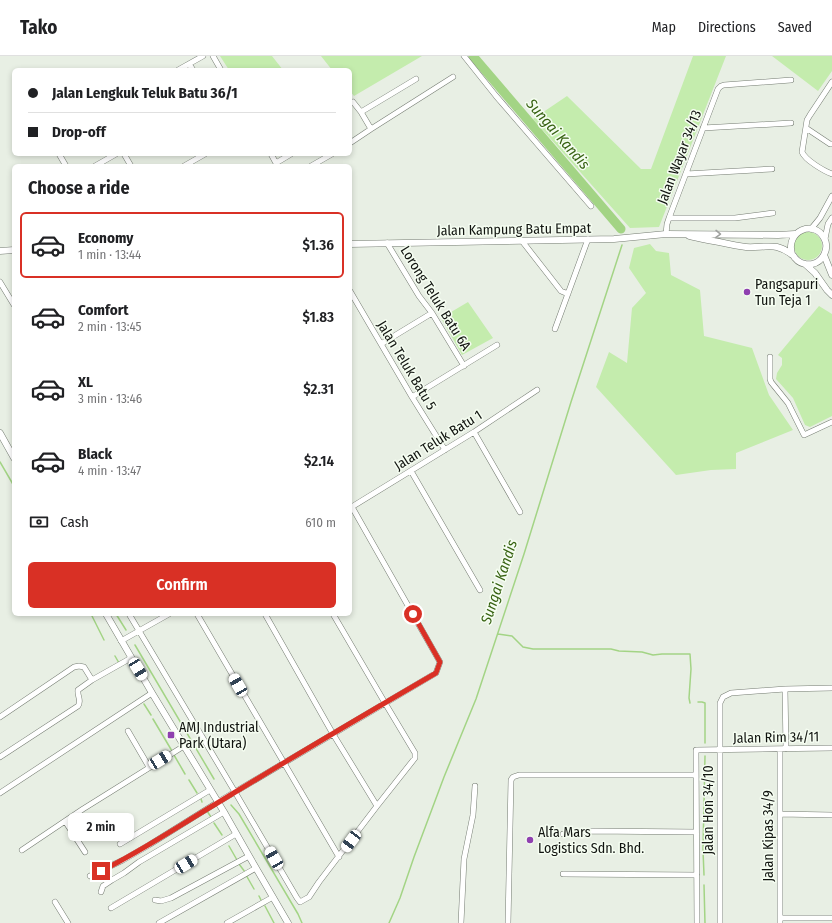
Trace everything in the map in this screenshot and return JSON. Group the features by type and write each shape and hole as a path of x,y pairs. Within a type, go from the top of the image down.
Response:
{"main road":[{"path":"805,264 816,263 824,255 826,249 825,239 820,233 811,229 804,229 795,234 792,238 791,244 792,254 795,259 805,264 815,273 832,295"},
{"name":"Jalan Kampung Batu Empat","path":"352,244 614,239 666,234 795,234"},
{"name":"Jalan Kampung Batu Empat","path":"679,234 693,238 747,247 777,247 792,254"},
{"path":"0,251 12,250"},
{"path":"824,255 832,275"},
{"path":"0,433 12,454"},
{"path":"107,616 224,812 273,897 285,922"}],"street":[{"path":"182,68 202,56"},
{"path":"213,56 220,68"},
{"path":"464,56 496,96 591,206"},
{"path":"189,64 192,68"},
{"path":"352,142 453,78"},
{"path":"361,112 416,79"},
{"name":"Jalan Wayar 34/13","path":"666,234 669,218 718,89 724,84 791,80"},
{"path":"832,82 807,120 802,152 807,159 830,173 832,180"},
{"path":"353,102 371,129"},
{"path":"703,128 791,123"},
{"path":"806,128 832,144"},
{"path":"98,164 112,156"},
{"path":"188,164 202,156"},
{"path":"277,164 288,156"},
{"path":"314,164 328,156"},
{"path":"686,174 772,169"},
{"path":"811,229 820,218 832,196"},
{"path":"669,218 735,218 773,213"},
{"path":"825,239 828,224 832,218"},
{"path":"555,329 588,239"},
{"path":"522,241 560,291 568,294"},
{"name":"Lorong Teluk Batu 6A","path":"387,243 464,366"},
{"path":"0,282 12,302"},
{"name":"Jalan Teluk Batu 5","path":"352,294 445,450"},
{"path":"381,344 432,313"},
{"path":"412,397 497,345"},
{"path":"770,357 771,382 788,403 804,435 832,422"},
{"name":"Jalan Teluk Batu 1","path":"352,506 474,432 537,390"},
{"path":"474,432 520,512"},
{"path":"411,471 480,590"},
{"path":"90,876 149,845 283,763 436,673 440,662 352,509"},
{"path":"130,616 300,902 308,897 415,758 415,753 335,616"},
{"path":"121,641 165,616"},
{"path":"198,616 339,857"},
{"path":"266,616 377,806"},
{"path":"0,756 78,706 80,701 77,694 78,690 92,680 131,658"},
{"path":"0,717 74,667 84,667 92,680"},
{"path":"785,689 832,688"},
{"name":"Jalan Hon 34/10","path":"720,923 720,703 723,697 730,693 785,689"},
{"name":"Jalan Kipas 34/9","path":"780,920 780,814 785,689"},
{"path":"0,793 152,693"},
{"path":"128,731 149,768"},
{"path":"22,850 184,746"},
{"name":"Jalan Rim 34/11","path":"696,775 696,750 832,748"},
{"path":"508,923 511,780 513,777 519,775 696,775 697,923"},
{"path":"461,923 464,859 473,815 475,786"},
{"path":"120,844 210,790"},
{"path":"101,892 103,886 139,862 224,812"},
{"path":"780,814 832,815"},
{"path":"65,821 86,852"},
{"path":"563,834 592,831 696,832"},
{"path":"111,908 236,834"},
{"path":"155,900 161,902 171,898 249,856"},
{"path":"159,923 256,868"},
{"path":"563,874 697,875"},
{"path":"227,923 273,897"},
{"path":"55,902 68,923"},
{"path":"780,920 832,918"}],"green space":[{"path":"220,56 272,56 281,68 228,68"},
{"path":"321,56 422,56 354,96 352,94 352,68 330,68"},
{"path":"693,56 726,56 659,227 630,228 533,119 567,96 641,169 651,169"},
{"path":"772,56 832,56 832,71 818,91"},
{"path":"808,232 814,233 818,236 821,240 821,252 818,256 814,259 808,260 802,259 798,256 795,252 794,246 795,240 798,236 802,233"},
{"path":"650,244 656,251 669,253 671,275 700,290 704,336 752,348 769,395 793,430 736,453 736,469 711,470 676,475 596,387 609,352 627,363 632,308 646,293 629,268 634,248"},
{"path":"468,302 493,338 462,355 441,318"},
{"path":"819,306 832,314 832,416 810,427 805,425 793,398 776,379 777,373 782,365 782,358 778,355"}],"waterway":[{"name":"Sungai Kandis","path":"473,56 621,229"},
{"name":"Sungai Kandis","path":"389,923 400,898 444,777 476,699 524,554 622,245"},
{"path":"0,462 12,483"},
{"path":"92,616 104,640"},
{"path":"117,616 126,630"},
{"path":"498,634 512,636 523,647 533,649 611,649 619,651 642,652 653,655 690,654 690,703"},
{"path":"135,645 214,779"},
{"path":"115,656 119,663"},
{"path":"698,702 705,703 705,743"},
{"path":"144,704 151,715"},
{"path":"153,719 172,751"},
{"path":"174,755 185,774"},
{"path":"704,875 703,850 705,756"},
{"path":"189,780 197,793"},
{"path":"231,805 239,814 302,923"},
{"path":"207,811 211,817"},
{"path":"214,823 222,835"},
{"path":"229,846 237,860"},
{"path":"239,864 245,872"},
{"path":"246,875 254,889"},
{"path":"704,885 705,923"},
{"path":"259,896 261,900"},
{"path":"265,906 274,923"}],"place":[{"name":"Pangsapuri Tun Teja 1","path":"747,292"},
{"name":"AMJ Industrial Park (Utara)","path":"171,735"},
{"name":"Alfa Mars Logistics Sdn. Bhd.","path":"530,840"}],"route":[{"path":"101,871 149,845 218,802 436,673 440,662 413,614"}]}
